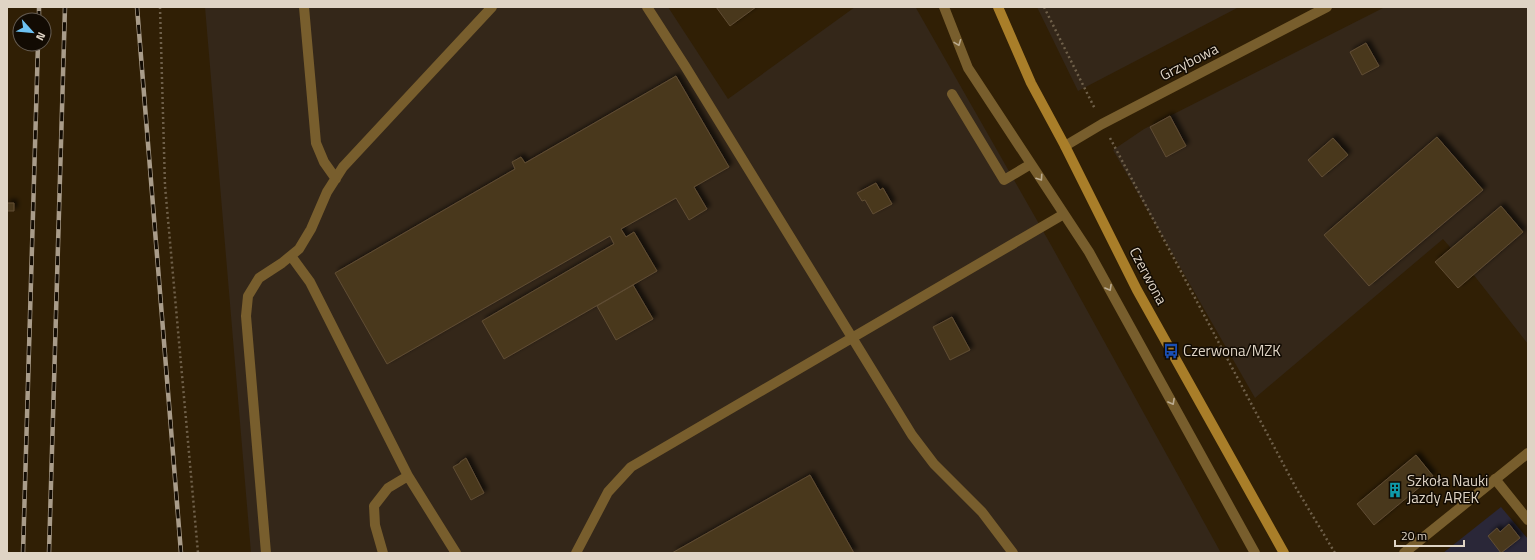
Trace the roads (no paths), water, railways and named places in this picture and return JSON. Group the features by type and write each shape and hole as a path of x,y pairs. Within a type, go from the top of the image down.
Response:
{"main road":[{"name":"Czerwona","path":"998,7 1031,83 1065,146 1137,290 1284,553"}],"street":[{"path":"304,7 316,143 324,162 336,179"},
{"path":"266,553 246,316 248,296 259,278 282,263 299,249 311,229 327,192 343,167 492,7"},
{"path":"647,7 685,66 912,435 934,464 982,512 1013,553"},
{"path":"944,7 968,68 1089,252 1255,553"},
{"name":"Grzybowa","path":"1065,146 1102,124 1327,7"},
{"path":"952,94 1004,180 1031,164"},
{"path":"576,553 608,492 631,467 1064,214"},
{"path":"291,256 310,282 408,476 456,553"},
{"path":"1404,553 1528,453"},
{"path":"383,553 375,525 374,506 388,488 408,476"},
{"path":"1495,479 1528,520"}],"railway":[{"path":"39,7 39,12"},
{"path":"49,553 65,7"},
{"path":"137,7 181,553"},
{"path":"23,553 38,52"}],"place":[{"name":"Czerwona/MZK","path":"1171,351"},
{"name":"Szkoła Nauki Jazdy AREK","path":"1395,490"}]}
